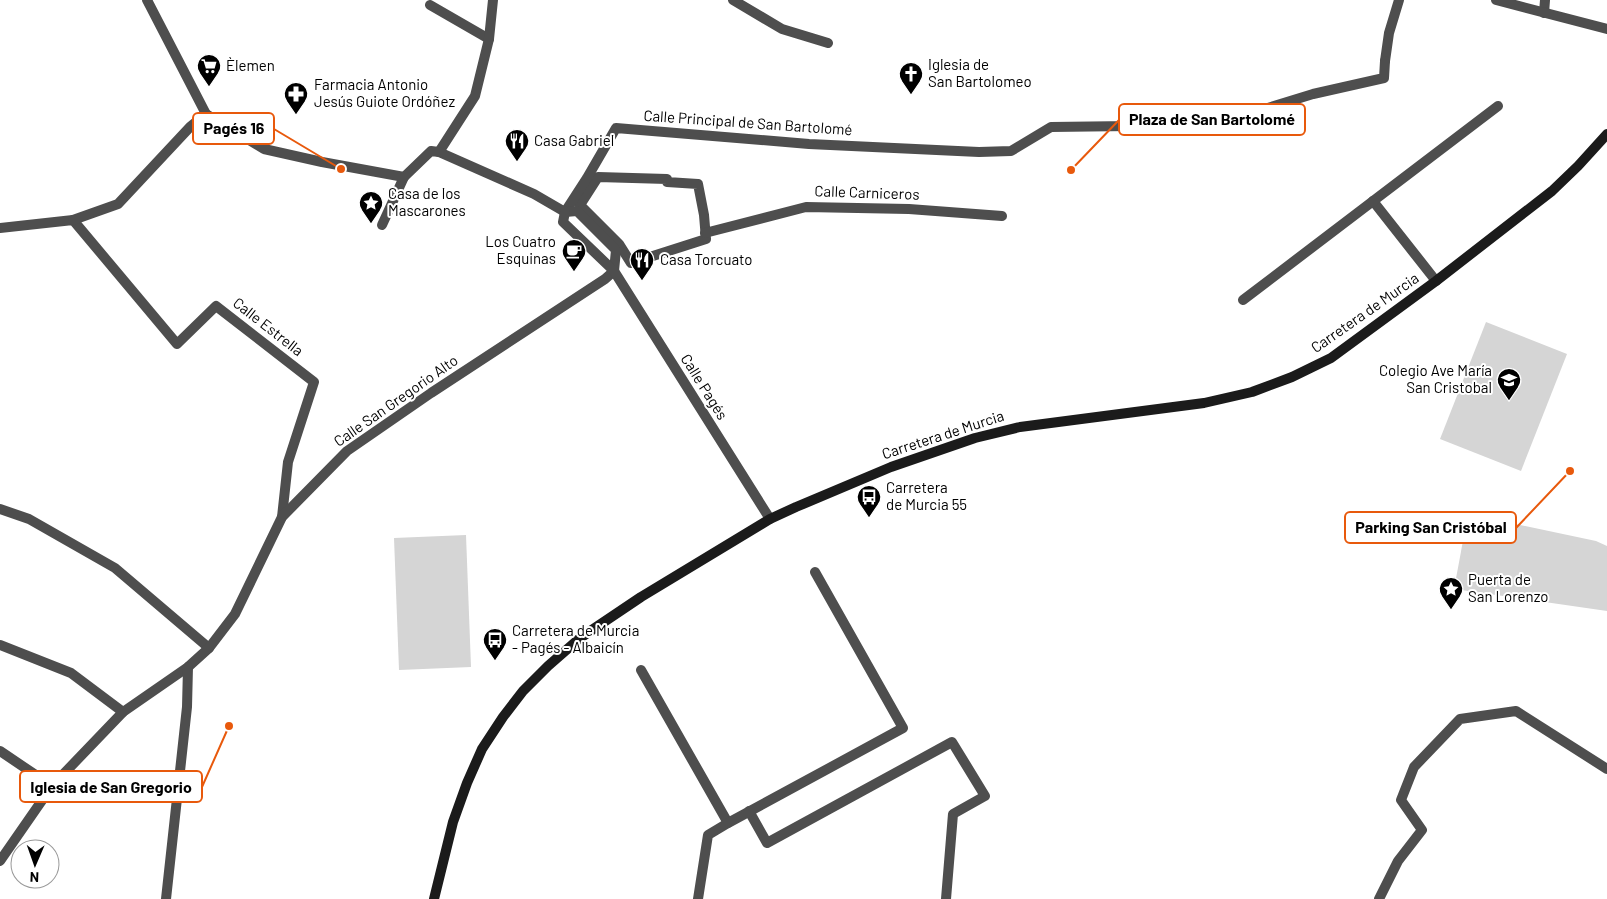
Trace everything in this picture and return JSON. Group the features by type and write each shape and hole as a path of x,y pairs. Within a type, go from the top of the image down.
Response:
{"main road":[{"name":"Carretera de Murcia","path":"434,899 453,822 467,783 482,749 503,717 522,692 580,638 641,597 770,520 818,497 891,467 975,438 1020,426 1204,403 1252,392 1292,378 1331,358 1436,281 1552,190 1578,166 1607,134"}],"street":[{"path":"147,0 206,114 264,149 404,177"},
{"path":"439,152 475,96 489,39 493,0"},
{"path":"733,0 782,29 828,43"},
{"name":"Calle Principal de San Bartolomé","path":"565,212 616,128 809,144 977,152 1011,151 1051,127 1130,126 1248,114 1313,94 1384,78 1389,33 1399,0"},
{"path":"1496,0 1607,29"},
{"path":"1544,13 1545,0"},
{"path":"430,5 489,39"},
{"path":"1243,300 1498,106"},
{"path":"0,228 73,220 118,204 190,126 206,114"},
{"path":"382,225 404,177 431,151 439,152 534,194 565,212 577,211 616,250 614,271"},
{"path":"598,176 667,179 667,182 698,184 705,232 706,239 631,263 619,244 580,206 598,176"},
{"path":"1373,201 1436,281"},
{"name":"Calle Carniceros","path":"705,232 806,206 909,209 1002,216"},
{"name":"Calle Pagés","path":"565,212 564,222 614,271 770,520"},
{"name":"Calle Estrella","path":"73,220 177,344 216,306 314,382 288,462 282,517"},
{"name":"Calle San Gregorio Alto","path":"0,861 52,786 123,712 188,667 209,648 235,614 282,517 347,451 431,393 605,279 614,271"},
{"path":"0,509 29,519 114,568 209,648"},
{"path":"698,899 708,836 728,822 903,728 815,572"},
{"path":"0,645 71,674 123,712"},
{"path":"166,899 186,707 188,667"},
{"path":"641,670 728,822"},
{"path":"1379,899 1398,861 1422,830 1401,800 1414,767 1460,718 1516,711 1607,769"},
{"path":"749,811 767,843 952,742 985,796 953,814 946,899"},
{"path":"0,751 52,786"}],"shaded area":[{"path":"1486,322 1567,354 1521,471 1440,439"},
{"path":"1468,514 1596,541 1607,546 1607,611 1454,589"},
{"path":"466,535 471,667 399,670 394,538"}],"place":[{"name":"Èlemen","path":"209,87"},
{"name":"Iglesia de San Bartolomeo","path":"911,95"},
{"name":"Farmacia Antonio Jesús Guiote Ordóñez","path":"296,115"},
{"name":"Casa Gabriel","path":"517,162"},
{"name":"Pagés 16","path":"341,169"},
{"name":"Plaza de San Bartolomé","path":"1071,170"},
{"name":"Casa de los Mascarones","path":"371,224"},
{"name":"Los Cuatro Esquinas","path":"574,272"},
{"name":"Casa Torcuato","path":"642,281"},
{"name":"Colegio Ave María San Cristobal","path":"1509,401"},
{"name":"Parking San Cristóbal","path":"1570,471"},
{"name":"Carretera de Murcia 55","path":"869,518"},
{"name":"Puerta de San Lorenzo","path":"1451,610"},
{"name":"Carretera de Murcia - Pagés - Albaicín","path":"495,661"},
{"name":"Iglesia de San Gregorio","path":"229,726"}]}
